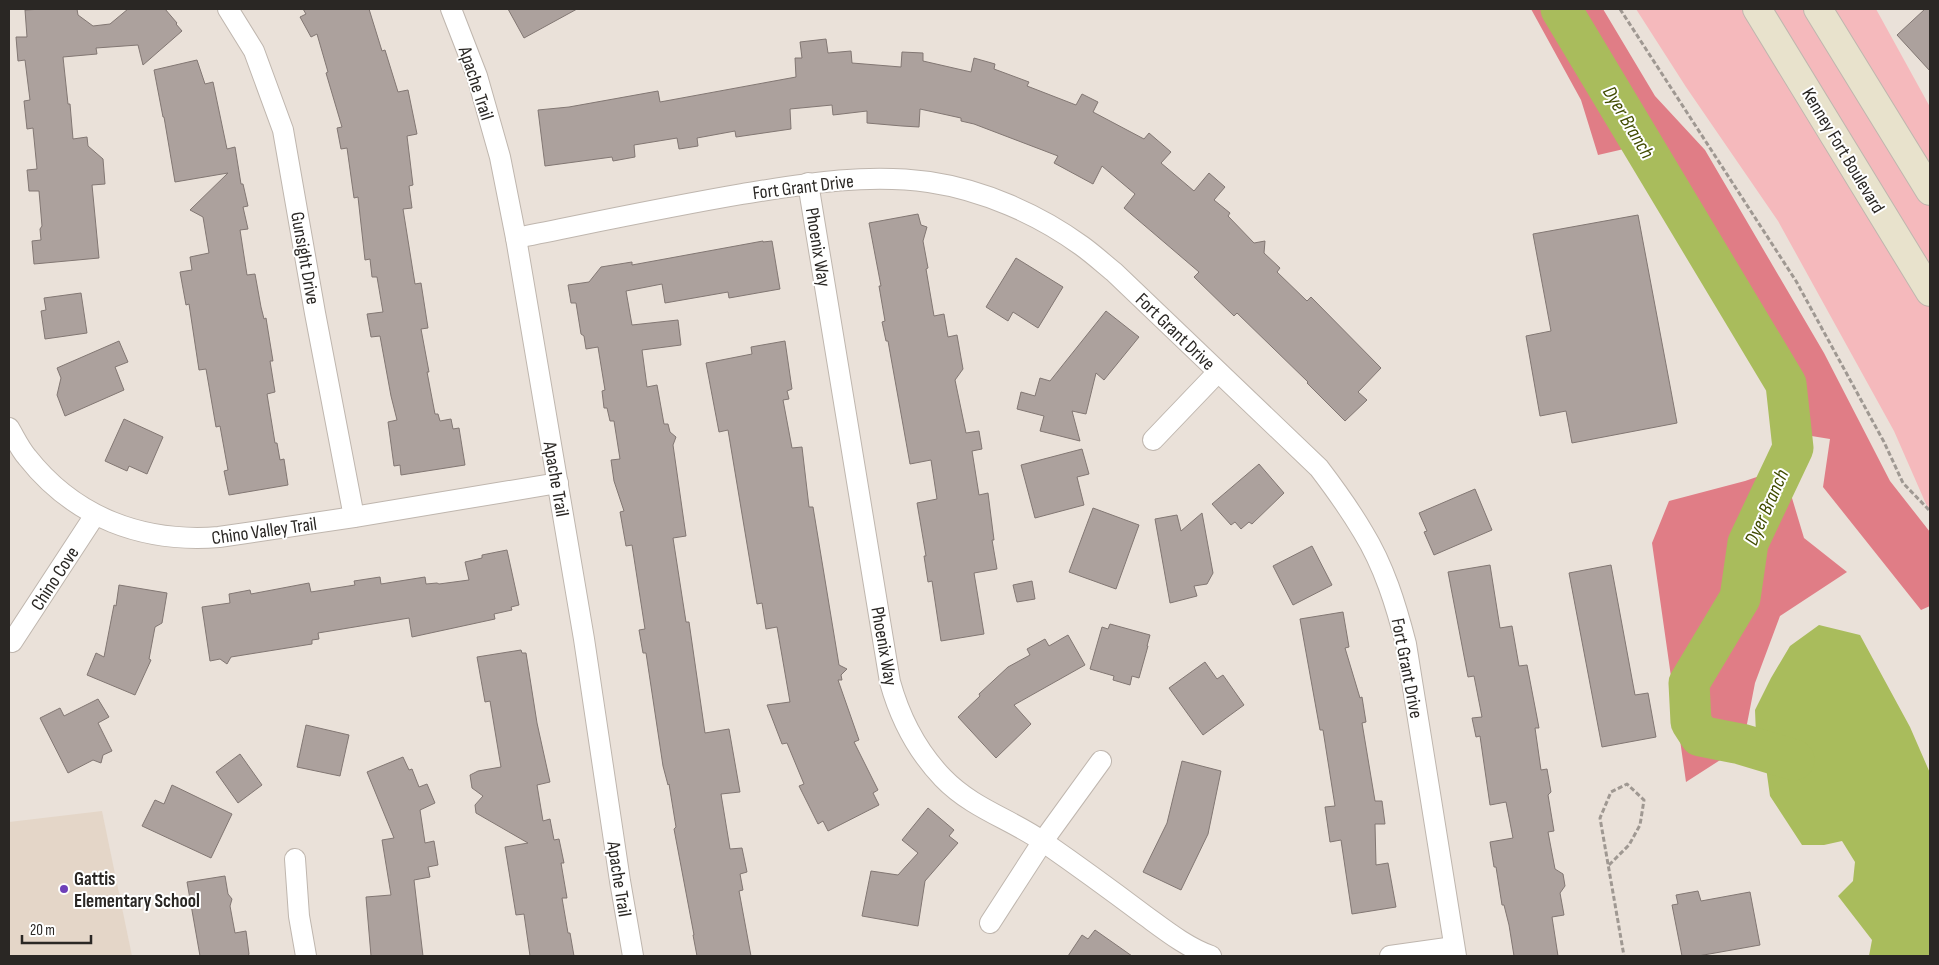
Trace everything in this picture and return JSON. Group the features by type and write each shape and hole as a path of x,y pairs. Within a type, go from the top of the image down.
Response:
{"main road":[{"name":"Kenney Fort Boulevard","path":"1757,9 1930,292"},
{"path":"1818,9 1930,191"}],"street":[{"name":"Gunsight Drive","path":"228,9 254,51 283,130 315,314 354,517"},
{"name":"Apache Trail","path":"451,9 477,76 500,157 516,238 558,483 633,956"},
{"name":"Fort Grant Drive","path":"516,238 713,199 808,183 847,179 889,179 930,182 970,192 1010,206 1047,224 1082,246 1114,272 1319,468 1343,500 1364,533 1382,569 1399,616 1406,644 1455,952"},
{"name":"Phoenix Way","path":"808,183 890,682 895,700 910,734 943,778 970,802 1043,841 1179,940 1211,956"},
{"path":"1153,440 1218,372"},
{"name":"Chino Valley Trail","path":"9,428 26,456 50,484 64,496 95,515 146,533 201,539 354,517 558,483"},
{"name":"Chino Cove","path":"12,642 95,515"},
{"path":"990,923 1043,841 1101,761"},
{"path":"295,859 299,916 306,956"},
{"path":"1390,956 1455,952"}],"path":[{"path":"1620,9 1796,281 1884,442 1903,483 1930,512"},
{"path":"1609,865 1629,845 1640,825 1644,800 1627,784 1611,792 1600,818 1624,956"}],"shaded area":[{"path":"1531,9 1603,9 1655,96 1705,150 1824,353 1890,481 1930,532 1930,606 1921,610 1823,487 1830,439 1793,433 1691,230 1637,146 1598,155 1581,100"},
{"path":"1636,9 1876,9 1930,107 1930,509 1926,504 1894,431 1778,221 1686,87"},
{"path":"1783,468 1804,538 1847,572 1780,616 1755,683 1746,729 1728,755 1686,782 1652,543 1669,501 1745,481"},
{"path":"1819,625 1860,635 1910,727 1930,773 1930,956 1869,956 1872,940 1838,896 1853,881 1855,862 1842,841 1824,845 1802,845 1770,796 1764,753 1744,754 1741,744 1756,735 1755,710 1771,678 1790,646"},
{"name":"Gattis Elementary School","path":"102,811 132,956 9,956 9,822"}],"building":[{"path":"77,9 78,15 93,26 110,24 128,9 165,9 182,31 143,65 138,45 96,48 97,54 63,57 73,139 87,137 88,146 103,159 105,184 92,185 99,258 34,264 32,241 41,240 40,229 42,226 39,191 29,191 27,170 37,169 33,128 27,129 24,101 30,100 25,60 18,61 16,37 27,37 25,10"},
{"path":"303,9 369,9 382,51 385,50 398,92 408,90 417,134 407,136 413,185 409,186 412,208 403,209 415,284 421,283 428,328 421,329 429,372 427,372 435,414 438,414 440,421 451,419 453,429 459,428 465,465 401,475 400,465 394,466 388,422 397,420 380,336 371,337 367,314 383,312 377,277 372,277 370,259 365,260 358,197 354,198 347,148 341,149 337,128 342,127 326,73 328,72 317,34 311,37 300,17 306,14"},
{"path":"508,9 577,9 524,38"},
{"path":"1925,9 1930,9 1930,71 1897,35"},
{"path":"826,39 828,53 851,51 852,63 901,67 902,52 923,53 923,61 971,72 974,58 995,64 994,69 1029,82 1027,86 1076,105 1082,94 1098,102 1093,112 1144,139 1149,133 1171,152 1161,163 1194,191 1209,173 1225,187 1214,200 1230,213 1228,216 1254,243 1265,241 1264,253 1280,268 1277,272 1307,301 1311,297 1381,368 1358,392 1367,400 1345,421 1237,313 1234,316 1194,277 1199,272 1124,208 1135,194 1102,166 1093,184 1054,163 1058,156 974,124 961,121 961,118 920,109 919,127 867,123 867,111 833,115 832,105 790,109 791,129 736,137 735,131 697,138 698,146 679,149 677,138 634,145 635,157 613,161 612,157 545,166 538,110 569,107 658,91 660,102 796,77 795,58 802,58 800,42"},
{"path":"197,60 205,84 213,82 227,149 235,147 241,184 243,184 248,206 243,207 248,229 240,230 247,275 255,274 264,319 266,318 273,361 270,361 275,392 267,394 275,443 277,443 280,460 284,459 288,485 229,495 224,471 228,470 220,426 216,427 206,369 199,370 189,304 186,305 180,272 192,270 190,257 209,253 203,217 190,210 228,173 175,182 154,70"},
{"path":"918,214 921,225 927,227 923,241 934,316 944,314 948,337 957,335 963,369 955,380 966,433 979,431 982,449 972,451 979,495 988,493 994,540 992,540 997,569 974,573 984,634 941,641 932,581 928,582 924,556 926,556 917,503 937,499 931,460 910,464 888,341 886,341 882,322 885,321 879,286 881,286 869,223"},
{"path":"1638,215 1677,423 1572,443 1566,411 1540,416 1526,336 1551,331 1533,234"},
{"path":"763,241 772,241 780,289 729,298 728,292 665,303 662,284 626,291 632,325 678,320 681,345 642,350 647,387 657,385 664,424 668,424 670,432 676,437 673,445 686,536 673,538 686,622 689,622 705,733 729,729 740,792 721,794 730,849 742,848 747,872 740,874 743,890 739,891 751,956 697,956 674,829 676,827 669,784 663,766 646,653 643,653 639,630 645,629 632,545 626,546 620,512 624,511 614,481 611,460 620,459 614,421 610,421 607,408 604,408 602,391 605,390 598,347 586,349 584,336 581,334 576,303 571,303 568,285 589,282 601,267 632,262 632,265"},
{"path":"1016,258 1063,287 1038,328 1013,312 1008,321 986,307"},
{"path":"81,293 87,333 45,339 41,311 46,310 44,298"},
{"path":"1106,311 1139,337 1104,380 1096,373 1086,414 1072,411 1080,441 1040,431 1044,416 1017,409 1021,392 1035,396 1040,378 1050,381"},
{"path":"119,341 128,362 115,367 124,390 65,416 57,395 61,378 57,368"},
{"path":"785,341 792,389 787,391 789,399 783,400 792,448 802,447 809,507 813,507 839,665 847,669 841,675 842,680 838,680 859,740 854,742 878,790 873,793 879,805 828,831 823,821 818,824 799,786 804,784 787,743 782,744 767,705 790,702 777,627 766,629 762,603 757,604 728,430 719,432 706,363 752,354 751,347"},
{"path":"124,419 163,437 147,474 129,466 127,471 105,461"},
{"path":"1082,449 1089,474 1077,477 1084,505 1035,518 1021,465"},
{"path":"1259,464 1284,493 1252,524 1249,522 1241,529 1235,522 1231,525 1212,504"},
{"path":"1475,489 1492,530 1434,555 1424,532 1427,531 1419,513"},
{"path":"1093,508 1139,525 1116,589 1069,572"},
{"path":"1202,513 1213,573 1207,584 1194,586 1197,596 1170,603 1155,519 1177,515 1181,531"},
{"path":"1312,546 1332,585 1293,605 1273,566"},
{"path":"507,550 519,605 511,607 512,610 494,614 495,619 412,637 409,618 318,633 319,639 312,640 312,644 231,657 227,664 220,659 210,661 202,607 230,603 229,594 250,590 251,594 309,583 311,592 355,585 354,581 380,577 381,584 425,577 426,584 469,580 465,562 482,558 482,555"},
{"path":"1490,565 1500,628 1512,626 1519,666 1527,665 1539,728 1535,728 1541,770 1547,769 1551,792 1548,795 1554,831 1548,832 1555,869 1563,874 1565,886 1560,893 1564,915 1552,917 1558,956 1514,956 1509,925 1504,905 1502,905 1496,867 1494,867 1490,842 1513,838 1506,802 1490,805 1480,736 1476,737 1472,718 1482,717 1474,676 1468,677 1448,572"},
{"path":"1611,565 1635,695 1648,693 1656,737 1602,747 1569,573"},
{"path":"1032,581 1035,599 1017,602 1013,585"},
{"path":"119,585 167,593 162,623 155,627 149,659 151,660 135,695 87,675 96,653 104,657"},
{"path":"1343,612 1349,647 1345,648 1360,698 1362,697 1366,722 1362,723 1375,801 1382,801 1385,824 1375,824 1376,865 1388,863 1396,907 1352,914 1341,840 1330,842 1325,807 1335,806 1323,730 1320,730 1300,619"},
{"path":"1110,624 1150,635 1139,678 1132,676 1130,685 1113,680 1114,676 1090,669 1102,627 1108,629"},
{"path":"1068,635 1085,665 1014,705 1031,724 996,758 958,717 1008,667 1030,655 1027,649 1045,639 1049,646"},
{"path":"521,650 522,653 526,653 537,723 550,782 537,785 543,821 550,819 554,840 559,839 564,863 561,863 567,898 562,898 574,956 530,956 524,914 516,915 505,847 528,843 476,813 475,805 483,796 472,788 470,775 478,771 501,767 490,701 485,702 477,657"},
{"path":"1205,662 1217,679 1223,675 1244,705 1203,735 1169,688"},
{"path":"98,699 109,717 98,723 112,751 103,755 101,763 93,760 68,773 40,718 60,708 64,716"},
{"path":"306,725 349,735 340,776 297,767"},
{"path":"240,754 262,785 238,803 216,772"},
{"path":"403,757 409,770 412,769 419,787 427,784 435,803 420,810 425,843 434,841 438,865 428,867 430,877 414,880 423,956 371,956 366,897 391,895 382,840 394,838 367,772"},
{"path":"1182,761 1221,771 1208,834 1181,890 1143,872 1167,823"},
{"path":"172,785 232,814 211,858 142,826 155,800 164,804"},
{"path":"928,808 954,830 949,836 958,843 925,881 918,926 862,916 871,871 898,875 918,853 902,840"},
{"path":"225,876 228,894 232,899 230,906 235,933 246,931 249,954 248,956 200,956 187,882"},
{"path":"1698,891 1701,901 1750,892 1760,945 1698,956 1682,956 1672,905 1678,904 1676,895"},
{"path":"1095,930 1132,956 1068,956 1082,935 1088,939"}],"waterway":[{"name":"Dyer Branch","path":"1561,9 1786,384 1793,448 1748,543 1740,598 1689,683 1691,722 1700,736 1741,744 1794,760"}],"place":[{"name":"Gattis Elementary School","path":"64,889"}]}
